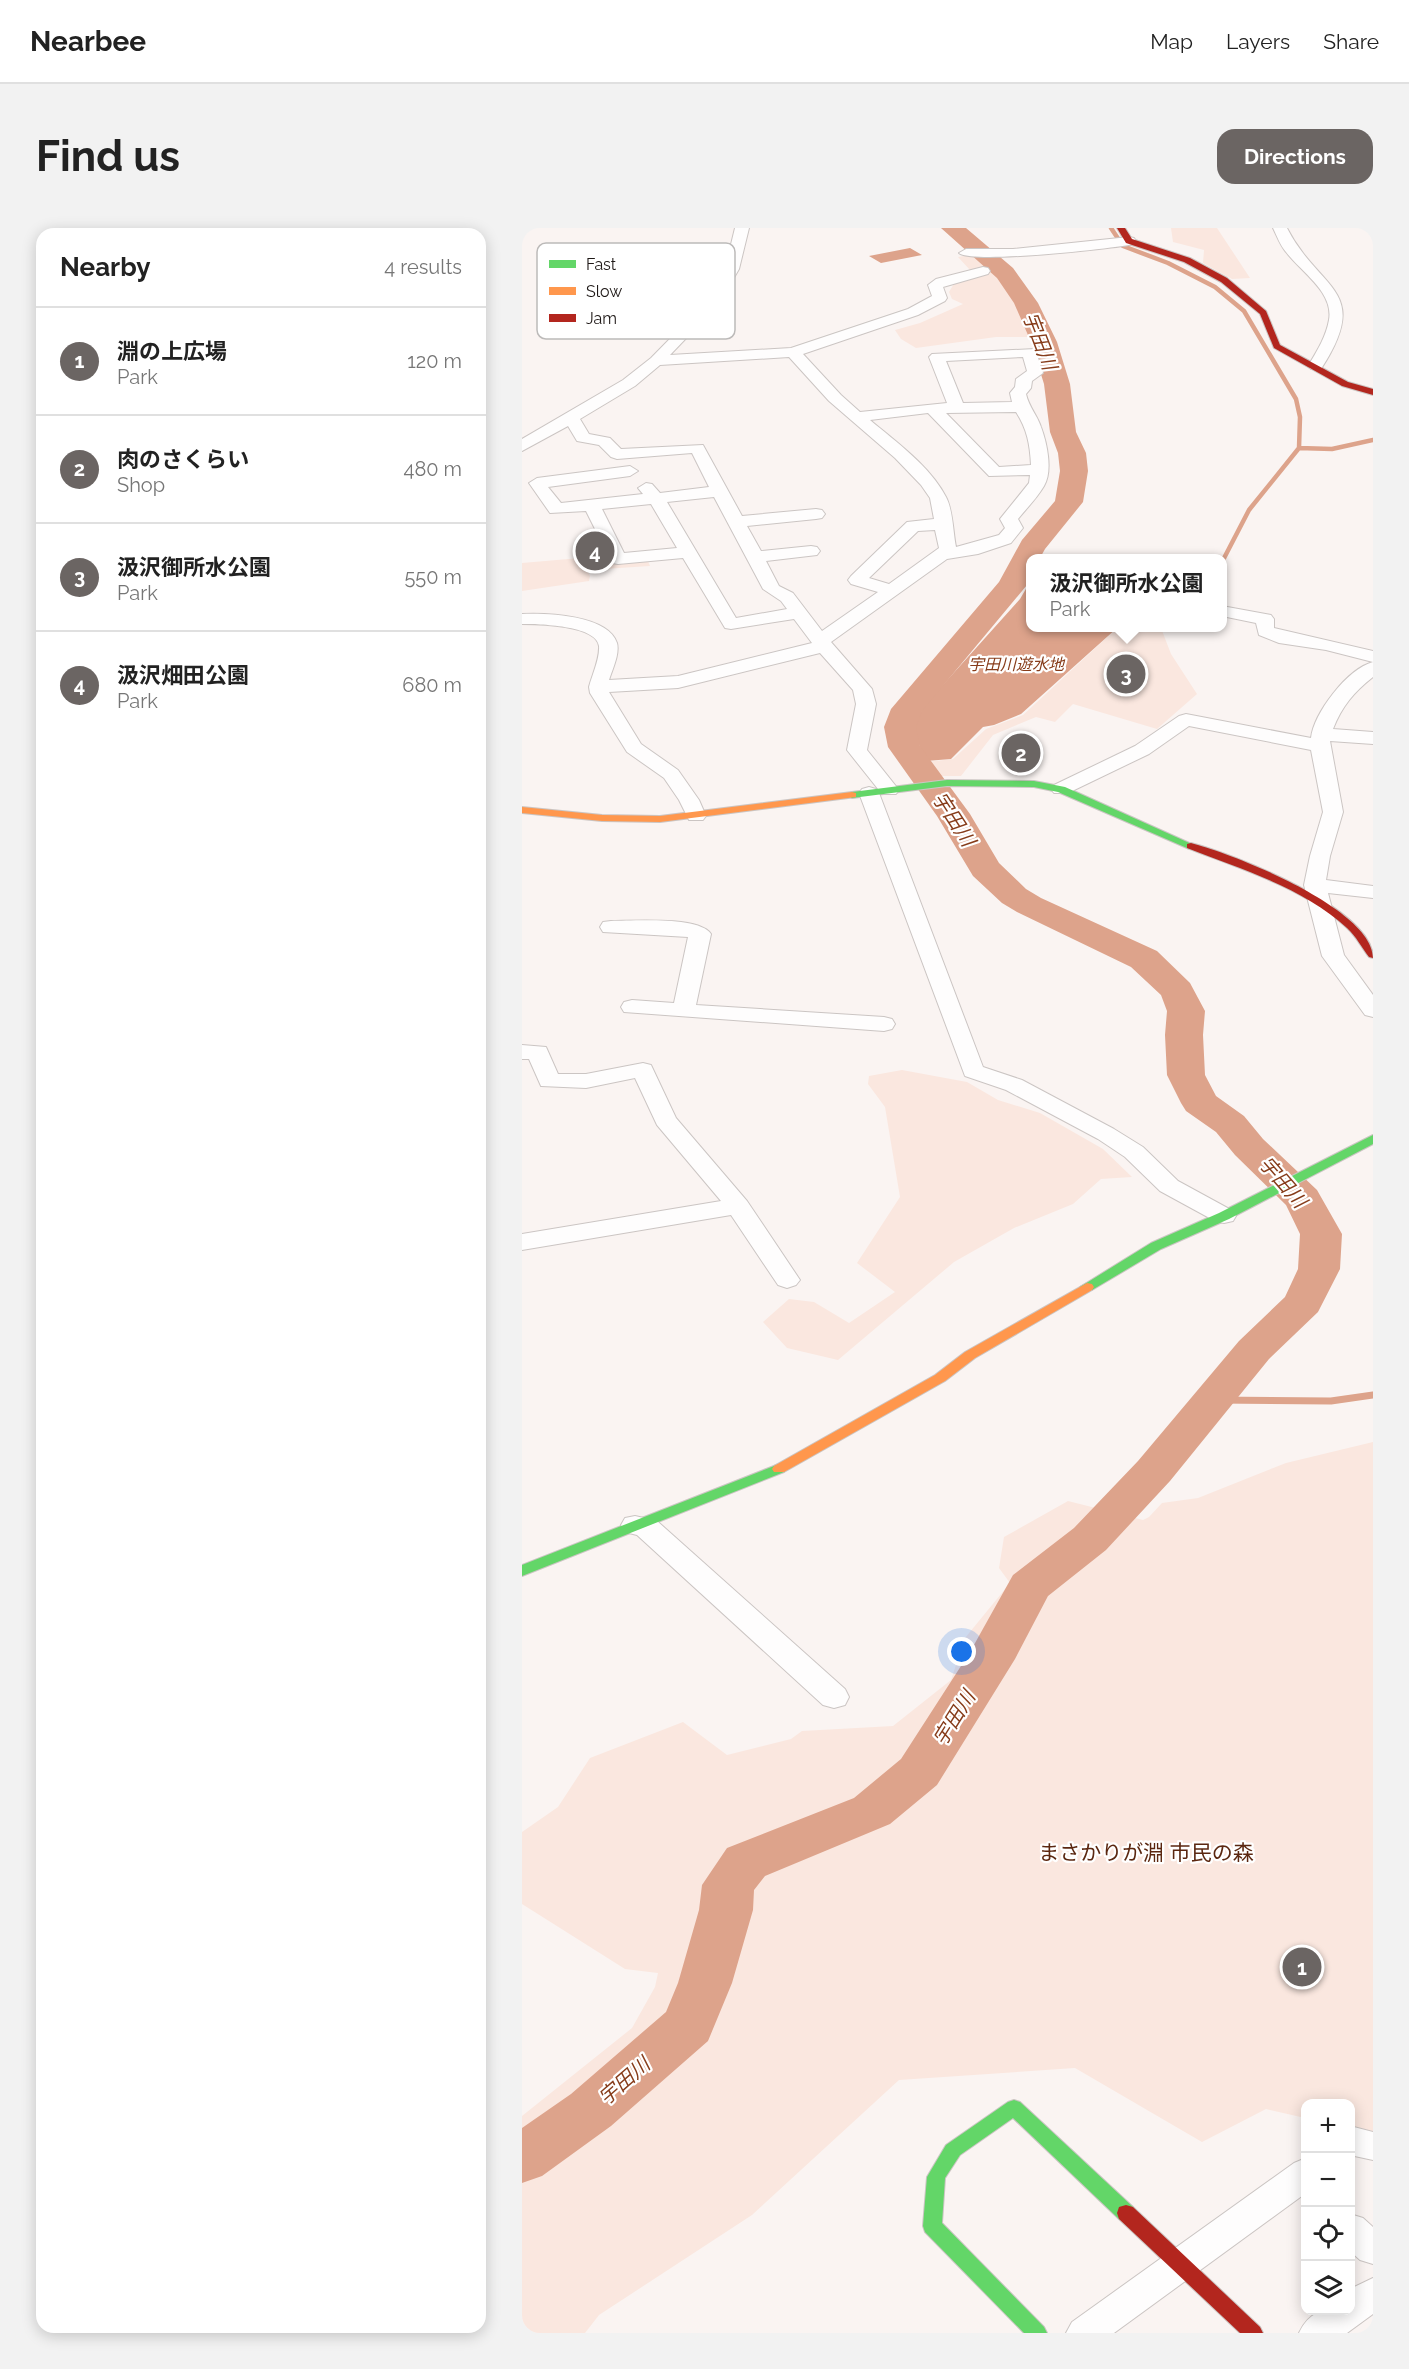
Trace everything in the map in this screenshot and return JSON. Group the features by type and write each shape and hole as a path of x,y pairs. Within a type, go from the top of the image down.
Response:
{"street":[{"path":"735,257 742,228"},
{"path":"1121,228 1129,241"},
{"path":"1280,228 1290,248 1328,281 1345,300 1346,325 1316,366"},
{"path":"966,253 1014,253 1129,241 1187,260 1224,280 1263,313 1277,346 1345,384 1373,392"},
{"path":"656,361 793,352 913,312 940,298 935,285 983,272"},
{"path":"522,446 629,383 656,361 678,339"},
{"path":"598,687 678,682 823,644 891,590 948,550 938,498 927,482 835,398 793,352"},
{"path":"944,554 972,550 1005,539 1014,528 1009,519 1037,484 1038,442 1032,424 1021,406 1018,393 1023,388 1024,379 1035,373 1030,352 937,357 957,407"},
{"path":"856,417 932,408 1021,406"},
{"path":"932,408 995,472 1038,469"},
{"path":"571,418 583,438 604,441 656,498 731,624 799,613"},
{"path":"617,454 697,448 772,589 787,597 862,689 866,704 857,750 888,790 973,1071 1014,1085 1106,1134 1134,1152 1169,1186 1224,1216"},
{"path":"630,471 537,483 555,509 720,491"},
{"path":"592,505 618,559 689,552"},
{"path":"736,522 816,514"},
{"path":"891,590 857,580 913,526 942,524"},
{"path":"755,557 811,550"},
{"path":"1227,612 1265,619 1264,631 1279,637 1327,645 1373,657"},
{"path":"522,619 560,619 578,624 604,639 608,645 598,687 634,748 671,774 689,800 696,816"},
{"path":"1373,668 1347,688 1329,714 1320,740 1333,812 1320,856 1317,893 1333,956 1373,1010"},
{"path":"1353,683 1373,689"},
{"path":"1061,789 1142,750 1186,720 1320,740 1373,738"},
{"path":"522,810 614,818 660,819 947,783 1034,784 1061,789 1170,838 1317,893 1373,892"},
{"path":"1317,893 1351,926 1373,955"},
{"path":"611,927 685,929 700,934 684,1010"},
{"path":"632,1007 884,1024"},
{"path":"522,1052 538,1052 549,1081 586,1081 643,1070 665,1120 738,1206 787,1280"},
{"path":"522,1571 780,1469 940,1378 970,1355 1156,1246 1224,1216 1373,1139"},
{"path":"522,1242 738,1206"},
{"path":"636,1525 647,1528 834,1697"},
{"path":"1037,2333 932,2226 936,2176 953,2150 1014,2107 1253,2333"},
{"path":"1355,2141 1373,2146"},
{"path":"1085,2333 1301,2180"},
{"path":"1355,2233 1373,2249"},
{"path":"1355,2307 1373,2294"},
{"path":"1318,2333 1343,2315"}],"green space":[{"path":"1171,228 1217,228 1250,278 1232,279 1203,263 1204,250 1173,242"},
{"path":"975,254 996,268 1012,289 1024,313 1032,337 996,337 916,348 901,339 895,330 920,323 963,304 952,299 949,292 955,282 970,270 958,257"},
{"path":"603,542 612,562 647,559 650,566 588,570 588,557 577,544"},
{"path":"580,558 590,576 589,581 522,591 522,563"},
{"path":"1113,632 1163,632 1171,654 1197,694 1157,729 1073,704 1055,722 1036,717 993,735 961,776 935,776 926,762 953,759 986,729 1023,715"},
{"path":"902,1070 967,1082 998,1100 1040,1113 1103,1149 1132,1177 1101,1179 1073,1204 1014,1228 954,1262 838,1360 787,1348 763,1322 789,1299 814,1302 849,1323 895,1292 857,1263 900,1197 885,1107 868,1084 869,1076"},
{"name":"まさかりが淵 市民の森","path":"1373,1442 1373,2137 1355,2131 1355,2099 1301,2099 1301,2117 1266,2109 1202,2142 1075,2068 899,2080 752,2215 599,2315 585,2333 522,2333 522,2116 632,2028 655,1987 658,1973 625,1969 522,1904 522,1832 558,1807 590,1758 683,1722 727,1755 791,1739 802,1731 893,1726 951,1680 965,1638 1010,1583 999,1568 1004,1537 1068,1501 1143,1520 1162,1503 1198,1498 1286,1463"}],"water":[{"path":"910,248 922,255 881,263 869,256"},
{"name":"宇田川遊水地","path":"1026,589 1026,632 1113,632 1021,714 983,727 951,759 926,761 912,728 924,706 1020,599"}],"waterway":[{"name":"宇田川","path":"952,228 1005,273 1026,303 1044,342 1057,384 1063,432 1072,453 1074,471 1069,502 1028,554"},
{"path":"1111,228 1123,246 1168,263 1215,287 1244,311 1296,399 1300,417 1299,448"},
{"path":"1299,448 1332,449 1373,440"},
{"path":"1226,554 1249,510 1299,448"},
{"name":"宇田川","path":"522,2159 591,2110 688,2025 705,1983 726,1910 728,1885 746,1862 872,1811 919,1772 991,1659 1030,1586 1090,1539 1154,1471 1254,1350 1303,1303 1319,1269 1321,1234 1303,1199 1249,1147 1230,1124 1200,1103 1186,1075 1184,1035 1186,1011 1177,991 1144,959 1014,896 985,869 953,814 904,747 900,727 907,709 1012,585 1026,558"},
{"path":"1214,1400 1331,1401 1373,1395"}],"traffic: fast":[{"path":"852,795 947,783 1034,784 1061,789 1191,846"},
{"path":"1087,1287 1156,1246 1224,1216 1373,1139"},
{"path":"522,1571 779,1469"},
{"path":"1037,2333 932,2226 936,2177 953,2150 1014,2107 1126,2213"}],"traffic: slow":[{"path":"522,810 602,818 660,819 852,795"},
{"path":"779,1469 940,1378 970,1355 1087,1287"}],"traffic: jam":[{"path":"1121,228 1129,241 1187,260 1224,280 1263,313 1277,346 1345,384 1373,392"},
{"path":"1191,846 1297,890 1351,926 1373,955"},
{"path":"1126,2213 1253,2333"}],"place":[{"name":"汲沢畑田公園","path":"595,551"},
{"name":"汲沢御所水公園","path":"1126,674"},
{"name":"肉のさくらい","path":"1021,753"},
{"name":"淵の上広場","path":"1302,1967"}]}
